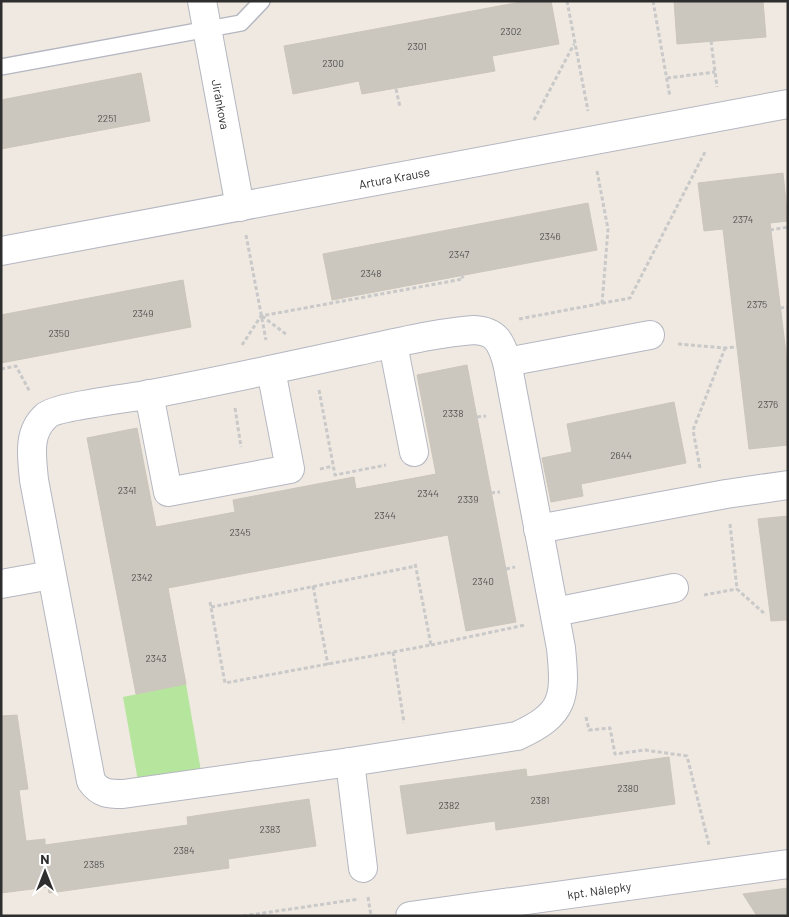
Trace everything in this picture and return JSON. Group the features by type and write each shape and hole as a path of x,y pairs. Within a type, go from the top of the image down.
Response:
{"street":[{"name":"Jiránkova","path":"202,1 240,207"},
{"name":"Artura Krause","path":"1,251 515,156 595,152 676,125 788,104"},
{"path":"517,360 538,529 562,648 564,674 562,698 556,709 535,728 517,736 136,792 108,793 97,789 91,781 51,575 32,458 31,441 47,414 63,409 271,370 458,331 486,331 496,338 504,351 517,360 650,335"},
{"path":"392,344 414,452"},
{"path":"149,394 168,492 290,469 271,370"},
{"path":"538,529 716,496 788,485"},
{"path":"1,584 51,575"},
{"path":"555,615 674,588"},
{"path":"350,762 363,868"},
{"name":"kpt. Nálepky","path":"410,916 788,864"}],"lane":[{"path":"1,67 241,22 262,1"}],"path":[{"path":"567,1 608,229 602,304"},
{"path":"653,1 676,125"},
{"path":"711,41 721,117"},
{"path":"515,156 574,43"},
{"path":"667,78 715,72"},
{"path":"396,88 400,107"},
{"path":"517,360 518,319 630,298 706,150"},
{"path":"240,207 271,370"},
{"path":"770,230 788,228"},
{"path":"261,316 463,279 462,276"},
{"path":"780,308 788,307"},
{"path":"650,335 651,342 725,348 735,347"},
{"path":"725,348 693,430 716,496 737,589 766,615"},
{"path":"313,360 335,475"},
{"path":"1,368 16,366 45,417"},
{"path":"229,377 247,477"},
{"path":"211,607 416,565 430,645"},
{"path":"313,586 328,665"},
{"path":"703,596 737,589"},
{"path":"210,602 225,683 430,645 555,615"},
{"path":"393,652 404,726"},
{"path":"585,712 589,730 610,728 615,754 645,750 687,756 710,850"}],"green space":[{"path":"186,684 201,771 138,781 123,697"}],"building":[{"path":"526,1 551,1 559,44 492,56 495,71 362,94 359,81 293,94 284,46"},
{"path":"674,1 763,1 766,37 677,44"},
{"path":"141,73 150,121 1,149 1,100"},
{"path":"783,173 788,221 770,223 788,369 788,445 749,449 723,229 704,231 698,183"},
{"path":"588,203 597,250 332,300 323,254"},
{"path":"183,280 191,327 1,363 1,315"},
{"path":"467,365 516,622 466,631 448,535 168,588 186,684 136,694 87,438 137,428 156,527 235,512 233,500 354,477 356,489 436,474 417,375"},
{"path":"674,402 686,463 581,484 583,496 551,502 542,458 572,452 567,424"},
{"path":"788,516 788,620 771,621 758,519"},
{"path":"17,715 28,789 19,790 26,841 45,839 45,845 188,825 187,817 309,799 316,846 228,859 229,868 49,893 48,887 1,893 1,716"},
{"path":"669,757 675,804 496,830 495,821 407,834 400,786 526,769 527,777"},
{"path":"788,888 788,916 757,916 743,894"}]}
